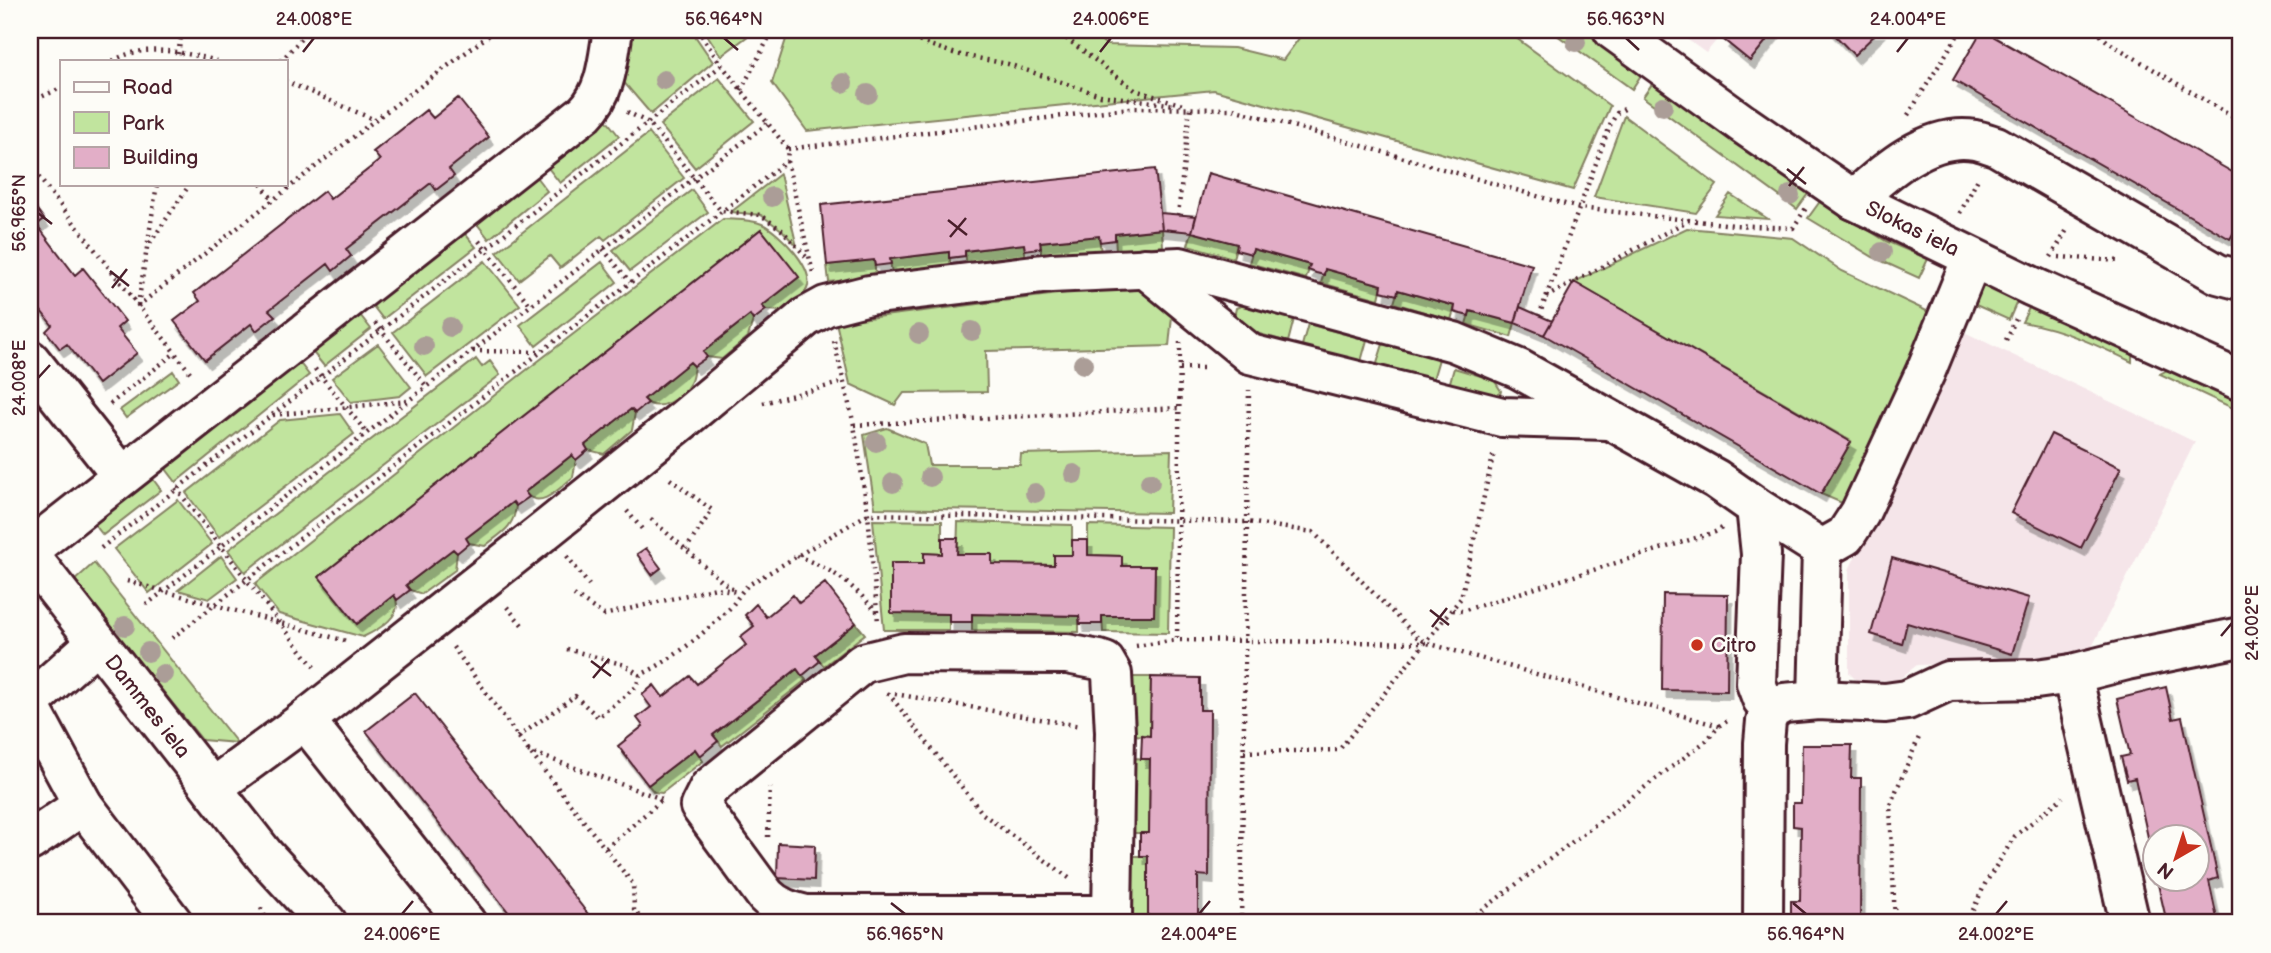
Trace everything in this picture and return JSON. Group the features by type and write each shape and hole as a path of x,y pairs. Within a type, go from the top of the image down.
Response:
{"street":[{"path":"30,549 585,113 598,98 613,30"},
{"name":"Slokas iela","path":"1613,30 1753,132 1854,200 1957,251 2241,381"},
{"path":"1854,200 1889,168 1910,155 1930,146 1973,139 1996,146 2218,274 2241,280"},
{"path":"1822,549 1845,536 1860,513 1925,373 1957,251"},
{"path":"212,789 305,720 674,427 806,317 826,306 869,295 1051,273 1180,267 1454,342 1519,369 1615,420 1716,479 1822,549"},
{"path":"1145,268 1250,355 1502,416 1615,420"},
{"path":"30,360 122,476"},
{"path":"1756,507 1761,554 1756,682 1762,699 1771,710"},
{"path":"1818,700 1822,549"},
{"name":"Dammes iela","path":"30,556 265,856 327,923"},
{"path":"1763,923 1764,743 1766,721 1771,710 1784,703 1818,700 1885,703 1907,700 1948,681 2036,679 2072,674 2241,637"},
{"path":"97,642 30,704 83,805 173,923"},
{"path":"904,653 1067,654 1099,660 1105,663 1112,674 1115,732 1112,919 806,915 789,911 775,905 766,896 700,806 709,788 863,663 885,675 904,653"},
{"path":"2072,674 2130,923"},
{"path":"305,720 466,923"},
{"path":"30,841 83,805"},
{"name":"Dammes iela","path":"265,856 300,923"}],"path":[{"path":"177,60 182,30"},
{"path":"282,60 309,30"},
{"path":"138,306 494,30"},
{"path":"698,30 788,149 787,161 808,260 826,306 854,425 869,514 885,675 984,814 1073,881 1112,919"},
{"path":"741,90 773,30"},
{"path":"886,30 956,54 1008,64 1100,95 1233,110 1578,208 1793,228"},
{"path":"1055,30 1135,90 1190,107"},
{"path":"1906,117 1961,30"},
{"path":"2095,30 2108,42 2241,122"},
{"path":"115,60 126,53 178,52 214,60"},
{"path":"101,548 722,65"},
{"path":"287,82 375,120"},
{"path":"30,102 60,88"},
{"path":"598,98 649,123 721,211 761,215 783,232 808,260"},
{"path":"788,149 1130,108 1190,107"},
{"path":"1178,215 1190,107"},
{"path":"1539,316 1611,123 1617,113 1626,108"},
{"path":"146,605 767,124"},
{"path":"1957,251 1996,146"},
{"path":"172,638 787,161"},
{"path":"30,166 214,403"},
{"path":"138,306 157,186"},
{"path":"147,246 189,186"},
{"path":"262,186 272,200"},
{"path":"457,213 531,306"},
{"path":"1546,298 1690,219"},
{"path":"603,249 630,282"},
{"path":"352,295 427,387"},
{"path":"1180,298 1177,640 1427,643"},
{"path":"293,341 367,433"},
{"path":"472,351 538,352"},
{"path":"82,426 175,353"},
{"path":"1241,923 1250,355"},
{"path":"272,415 408,401"},
{"path":"854,425 1180,408"},
{"path":"1244,751 1339,750 1453,610 1461,598 1502,416"},
{"path":"670,479 712,510 685,549"},
{"path":"177,489 336,695"},
{"path":"1453,610 1462,611 1715,532 1756,507"},
{"path":"518,737 575,696 598,717 636,687 640,675 661,665 732,606 739,592 796,555 869,514 1247,522 1313,532 1417,637 1427,643 1719,726 1706,741 1465,923"},
{"path":"651,519 723,582 739,592"},
{"path":"796,555 827,567 854,587 877,612"},
{"path":"127,581 358,644 402,641"},
{"path":"573,595 604,615 716,588 739,592"},
{"path":"450,644 528,751 633,884 634,910 644,923"},
{"path":"568,649 625,665 640,675"},
{"path":"885,675 1115,732"},
{"path":"1895,923 1890,804 1930,710 1927,691"},
{"path":"768,740 768,841"},
{"path":"528,751 662,799 700,806"},
{"path":"1967,923 1985,884 2015,836 2078,785 2097,778"},
{"path":"606,848 662,799"}],"shaded area":[{"path":"1674,30 1725,30 1706,53"},
{"path":"1960,330 2195,442 2091,649 2034,661 1917,665 1898,680 1857,681 1849,673 1849,570"}],"green space":[{"path":"628,30 691,30 713,62 651,114 621,79"},
{"path":"704,30 756,30 721,56"},
{"path":"789,30 1086,30 1107,45 1234,48 1283,60 1305,30 1505,30 1610,106 1573,190 1214,90 807,131 772,83"},
{"path":"1550,30 1583,30 1643,72 1632,89"},
{"path":"719,78 754,121 695,168 660,125"},
{"path":"1654,81 1810,191 1797,209 1643,97"},
{"path":"1624,116 1717,185 1696,213 1594,197"},
{"path":"604,117 619,136 560,183 545,164"},
{"path":"649,133 684,178 605,240 601,236 560,268 550,256 519,280 497,252"},
{"path":"533,173 547,191 489,239 474,220"},
{"path":"780,174 797,247 783,231 761,215 731,212"},
{"path":"692,190 708,212 630,271 613,250"},
{"path":"1730,194 1768,219 1715,215"},
{"path":"1821,200 1886,241 1928,259 1919,278 1873,257 1808,218"},
{"path":"723,219 748,220 762,224 786,243 806,272 807,289 802,295 782,311 766,310 762,306 799,277 761,229 320,576 357,624 394,595 396,609 383,626 363,637 279,614 255,584"},
{"path":"1687,228 1793,238 1842,271 1931,313 1842,503 1821,494 1851,441 1574,282"},
{"path":"1162,229 1163,246 1116,251 1115,234"},
{"path":"462,230 476,247 383,319 369,301"},
{"path":"1192,232 1237,244 1233,258 1188,245"},
{"path":"1099,236 1101,253 1042,259 1040,242"},
{"path":"1024,244 1026,261 967,267 965,251"},
{"path":"1253,249 1310,265 1306,279 1249,263"},
{"path":"949,252 951,269 892,275 890,259"},
{"path":"874,260 876,277 829,282 827,265"},
{"path":"485,261 520,305 427,376 393,332"},
{"path":"602,262 617,282 536,346 520,325"},
{"path":"1325,269 1382,285 1379,299 1321,283"},
{"path":"1982,287 1990,287 2018,299 2009,320 1969,302"},
{"path":"1098,289 1140,289 1173,306 1169,346 986,351 987,392 904,393 895,405 850,384 836,322"},
{"path":"1398,290 1455,306 1451,320 1394,303"},
{"path":"2031,304 2128,349 2132,354 2132,362 2078,338 2022,322"},
{"path":"1243,305 1294,319 1288,342 1239,328 1233,322 1236,308"},
{"path":"357,311 371,329 324,366 310,349"},
{"path":"1470,311 1515,323 1511,337 1466,324"},
{"path":"750,315 753,320 748,337 722,359 707,357 703,352"},
{"path":"1308,324 1367,340 1360,365 1301,349"},
{"path":"378,344 411,387 400,396 351,402 332,378"},
{"path":"1383,344 1439,359 1431,386 1375,370"},
{"path":"296,358 309,375 176,482 163,465"},
{"path":"476,359 482,367 490,361 500,375 245,572 228,550"},
{"path":"690,362 694,366 691,381 675,399 656,405 649,404 644,399"},
{"path":"1454,368 1494,380 1501,391 1499,398 1448,389"},
{"path":"2169,369 2241,402 2241,412 2160,374"},
{"path":"173,371 179,380 126,418 120,410"},
{"path":"631,409 635,413 632,430 604,454 588,450 585,445"},
{"path":"340,414 354,434 219,537 186,493 280,420"},
{"path":"887,428 925,444 929,465 1020,465 1021,454 1171,450 1169,513 875,508 864,435"},
{"path":"572,455 576,460 573,477 550,496 537,500 525,492"},
{"path":"150,475 161,490 103,535 91,520"},
{"path":"178,500 212,544 149,593 114,549"},
{"path":"513,502 516,506 515,514 506,529 485,546 469,543 466,538"},
{"path":"873,520 942,521 942,554 924,553 924,563 891,564 891,613 949,614 949,630 884,630"},
{"path":"958,522 1072,525 1072,555 1054,565 992,564 957,554"},
{"path":"1088,525 1170,527 1168,633 1103,632 1102,616 1154,616 1155,567 1122,566 1122,556 1088,555"},
{"path":"453,549 457,553 455,570 422,594 410,590 406,585"},
{"path":"221,556 237,578 209,599 178,590"},
{"path":"94,563 237,743 202,740 74,581"},
{"path":"972,614 1079,616 1079,632 972,630"},
{"path":"856,623 865,634 824,666 815,655"},
{"path":"797,669 806,680 722,746 713,735"},
{"path":"1132,677 1151,677 1150,736 1132,735"},
{"path":"695,749 703,761 662,793 654,792 648,785"},
{"path":"1132,758 1150,759 1149,833 1132,833"},
{"path":"1132,856 1148,856 1148,923 1132,923"}],"building":[{"path":"1732,30 1775,30 1750,61 1724,40"},
{"path":"1830,30 1880,30 1854,55"},
{"path":"1982,30 2241,177 2241,220 2230,239 1953,80"},
{"path":"458,98 489,137 449,169 454,176 436,190 431,183 346,249 351,256 333,271 328,264 269,310 275,316 256,331 251,324 205,360 174,321 200,301 194,293 324,191 330,199 380,160 373,152 426,110 433,118"},
{"path":"1155,169 1162,229 1115,234 1115,240 1100,242 1099,236 1040,242 1041,248 1025,250 1024,244 965,251 965,256 949,258 949,252 890,259 891,264 875,266 874,260 827,265 821,205"},
{"path":"1208,173 1532,265 1515,323 1470,311 1469,316 1461,314 1454,312 1455,306 1398,290 1397,295 1381,291 1382,285 1325,269 1324,275 1316,273 1308,270 1310,265 1253,249 1251,254 1236,250 1237,244 1192,232"},
{"path":"30,200 44,219 37,225 75,275 83,268 125,321 117,328 137,353 98,384 67,344 60,349 46,331 52,325 30,297"},
{"path":"1160,213 1196,216 1192,232 1162,229"},
{"path":"761,229 799,277 762,306 766,310 753,320 750,315 703,352 707,357 694,366 690,362 644,399 648,403 635,413 631,409 585,445 588,450 576,460 572,455 525,492 529,497 516,506 513,502 466,538 469,543 457,553 453,549 406,585 410,590 397,600 394,595 357,624 319,577"},
{"path":"1574,282 1851,442 1821,494 1544,335"},
{"path":"1520,307 1552,321 1544,335 1515,323"},
{"path":"2051,434 2121,468 2081,548 2011,513"},
{"path":"942,538 958,538 957,554 992,554 992,564 1054,565 1054,555 1072,555 1072,540 1088,540 1088,555 1122,556 1122,566 1155,566 1154,616 1102,616 1102,624 1080,624 1079,616 972,614 972,622 949,622 949,614 891,613 891,563 924,563 924,553 942,554"},
{"path":"646,548 661,568 652,575 637,554"},
{"path":"1892,558 2029,598 2012,654 1907,623 1902,644 1871,634"},
{"path":"825,583 856,623 815,655 820,661 802,676 797,669 713,735 718,741 700,756 695,749 648,785 618,746 643,726 637,718 651,707 642,695 654,685 663,697 690,676 697,684 746,645 740,637 754,626 745,615 756,604 766,617 793,595 799,603"},
{"path":"1663,594 1728,595 1727,691 1662,690"},
{"path":"1151,677 1200,678 1200,710 1210,710 1209,876 1198,875 1198,923 1148,923 1148,856 1140,856 1140,833 1149,833 1150,759 1141,759 1142,735 1150,736"},
{"path":"2166,687 2173,719 2182,717 2206,824 2145,824 2135,778 2127,780 2121,757 2130,755 2117,699"},
{"path":"415,693 595,923 517,923 366,731"},
{"path":"1802,745 1852,745 1851,778 1861,778 1860,923 1791,923 1791,901 1800,901 1801,827 1793,826 1793,803 1801,803"},
{"path":"778,843 815,845 814,880 777,878"},
{"path":"2212,851 2218,878 2212,880"},
{"path":"2160,894 2212,894 2218,923 2167,923"}],"place":[{"name":"Citro","path":"1697,645"}]}
